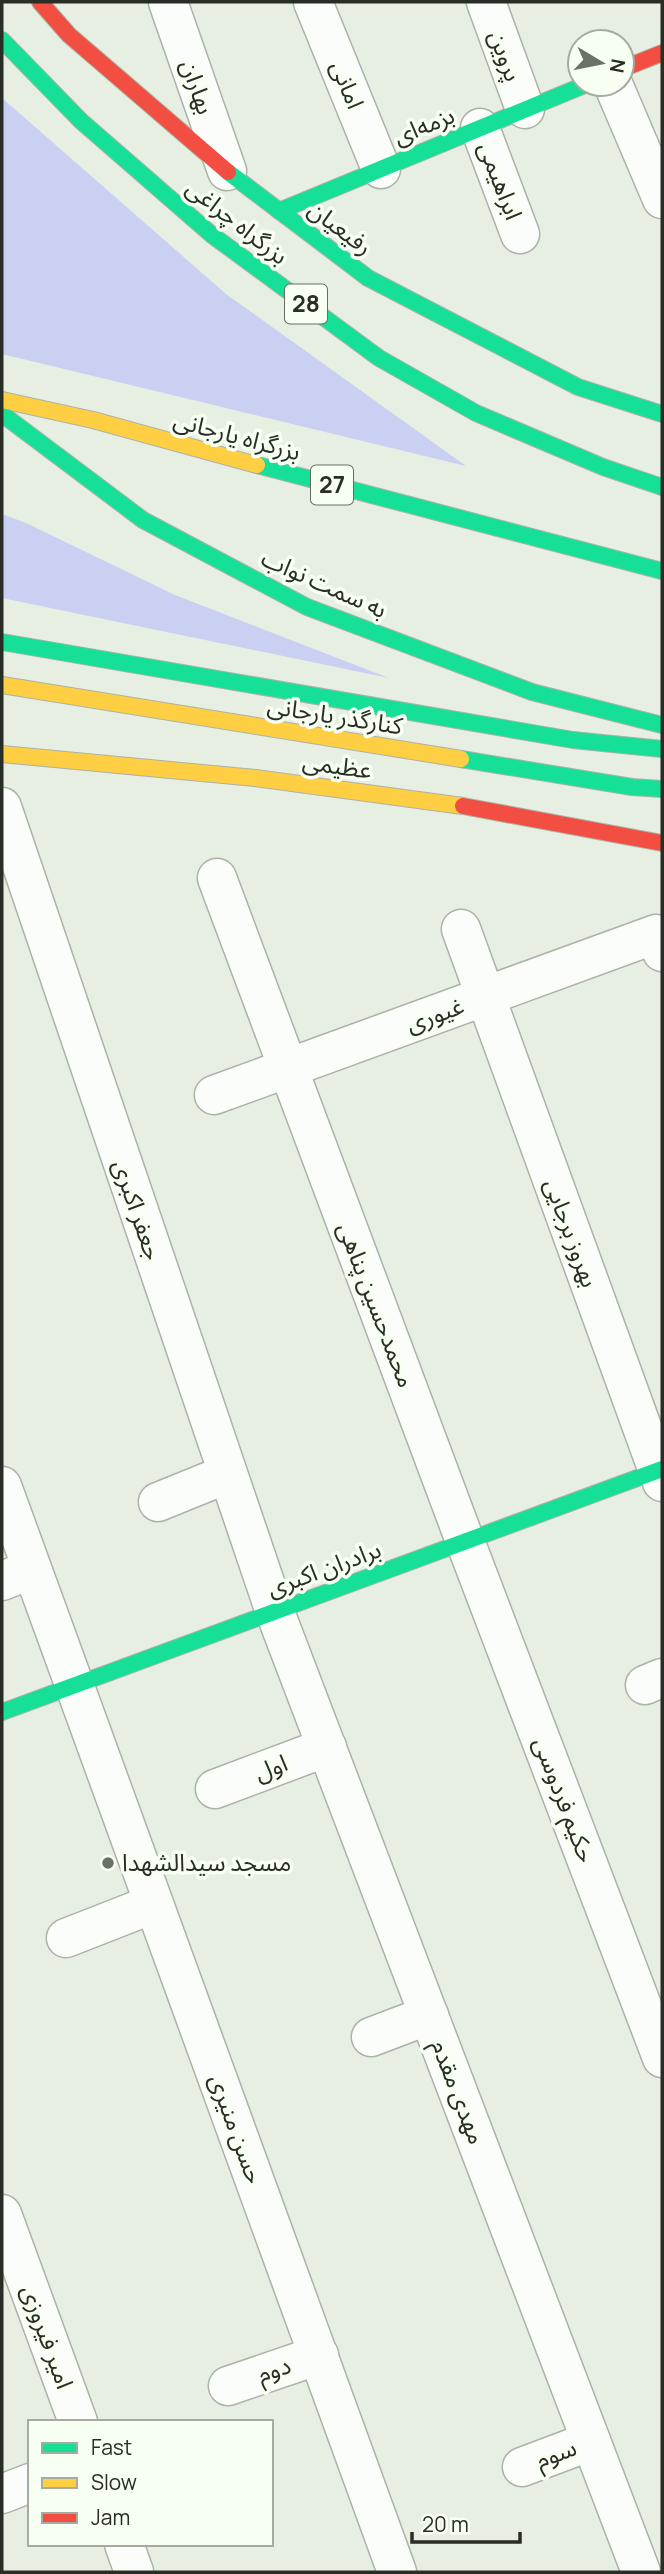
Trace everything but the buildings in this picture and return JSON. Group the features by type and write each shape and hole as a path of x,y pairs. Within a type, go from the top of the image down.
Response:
{"main road":[{"name":"رفیعیان","path":"40,2 69,35 227,172 368,278 578,387 662,414"},
{"name":"بزرگراه چراغی","path":"2,40 82,121 212,234 379,358 476,413 603,467 662,487"},
{"path":"636,63 662,52"},
{"name":"بزمه‌ای","path":"279,211 566,92"},
{"name":"بزرگراه یارجانی","path":"2,400 93,420 419,509 662,571"},
{"name":"به سمت نواب","path":"2,414 143,520 307,607 533,692 662,726"},
{"path":"2,642 573,740 662,748"},
{"name":"کنارگذر یارجانی","path":"2,685 632,787 662,789"},
{"name":"عظیمی","path":"2,754 140,765 296,783 504,813 662,843"},
{"name":"برادران اکبری","path":"2,1712 465,1541 661,1474"}],"street":[{"name":"بهاران","path":"168,2 227,172"},
{"name":"امانی","path":"313,2 381,169"},
{"name":"پروین","path":"486,2 525,109"},
{"path":"619,98 662,199"},
{"name":"ابراهیمی","path":"480,128 520,234"},
{"name":"جعفر اکبری","path":"2,807 275,1612"},
{"name":"محمدحسین پناهی","path":"217,878 465,1541"},
{"name":"بهروز برجایی","path":"461,929 661,1474"},
{"name":"غیوری","path":"214,1095 485,996 659,943"},
{"path":"158,1502 226,1474"},
{"name":"حسن منیری","path":"2,1489 17,1575 74,1685 397,2572"},
{"name":"حکیم فردوسی","path":"465,1541 662,2058"},
{"name":"مهدی مقدم","path":"275,1612 641,2572"},
{"name":"اول","path":"215,1789 327,1747"},
{"path":"66,1938 153,1903"},
{"path":"371,2037 429,2015"},
{"name":"امیر فیروزی","path":"4,2226 77,2420"},
{"name":"دوم","path":"228,2386 319,2355"},
{"name":"سوم","path":"522,2468 590,2441"},
{"path":"2,2494 28,2484"},
{"path":"125,2546 134,2572"}],"shaded area":[{"path":"2,98 226,294 466,466 2,354"},
{"path":"2,514 175,595 389,678 2,598"}],"traffic: fast":[{"path":"2,40 81,121 212,235 379,358 476,413 603,467 662,487"},
{"path":"279,211 566,93"},
{"path":"228,172 368,278 578,387 662,414"},
{"path":"2,414 143,520 307,607 532,692 662,725"},
{"path":"257,465 662,571"},
{"path":"2,642 573,740 662,749"},
{"path":"461,759 632,787 662,789"},
{"path":"2,1712 662,1469"}],"traffic: slow":[{"path":"2,400 93,420 257,465"},
{"path":"2,685 461,759"},
{"path":"2,754 255,778 463,806"}],"traffic: jam":[{"path":"40,2 69,35 228,172"},
{"path":"636,63 662,53"},
{"path":"463,806 662,843"}],"place":[{"name":"مسجد سیدالشهدا","path":"108,1863"}]}
